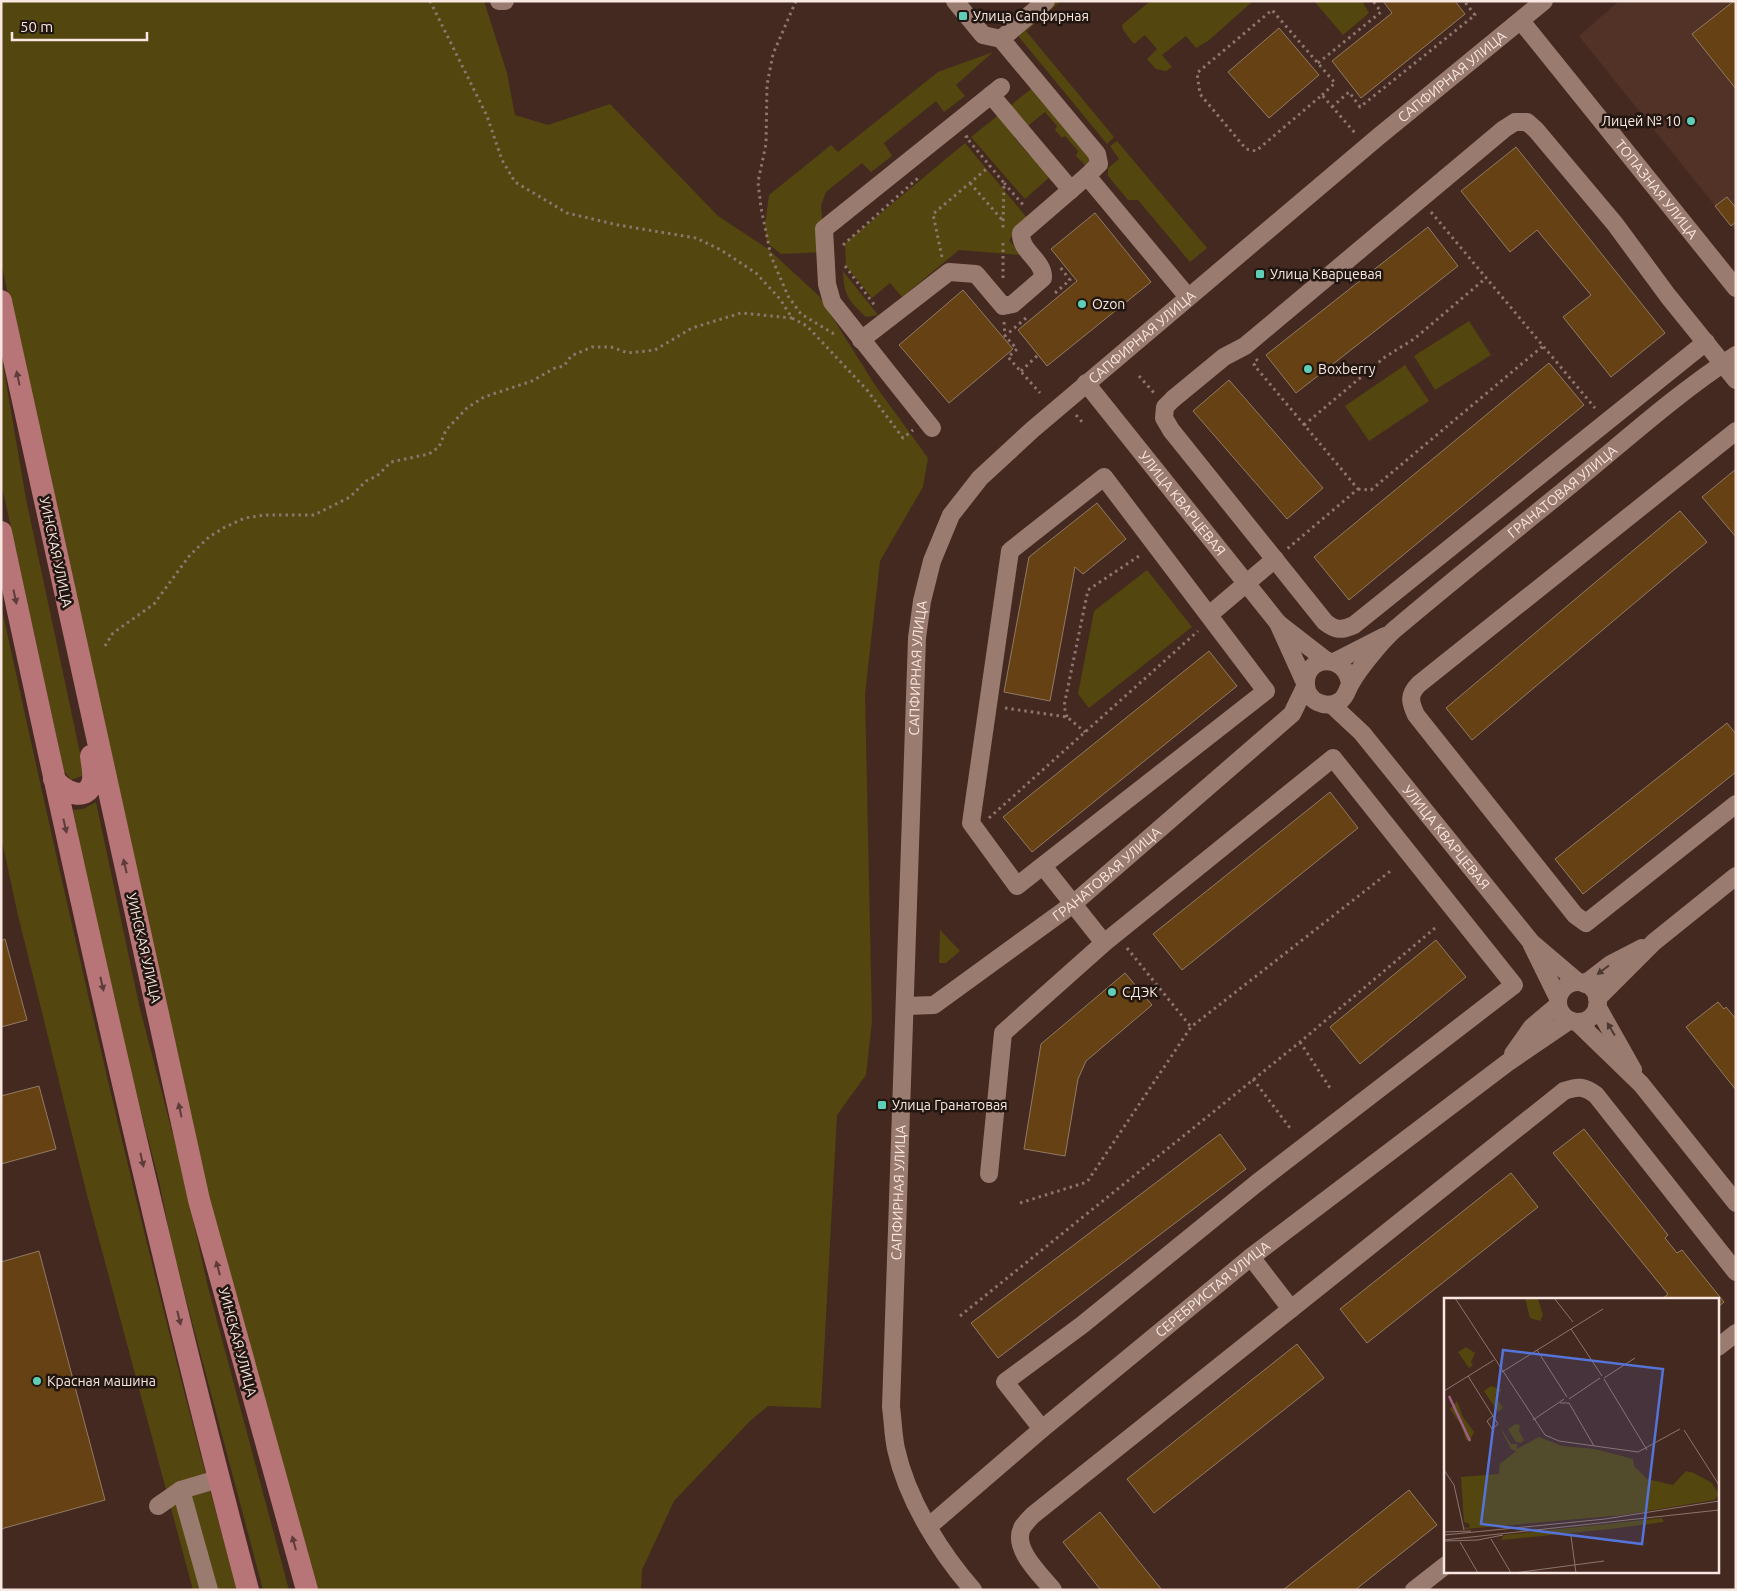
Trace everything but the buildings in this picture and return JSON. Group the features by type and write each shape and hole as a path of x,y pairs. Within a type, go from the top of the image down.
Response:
{"main road":[{"name":"УИНСКАЯ УЛИЦА","path":"1,301 199,1200 307,1590"},
{"path":"28,426 30,468 36,507 93,768 93,780 90,788 79,794 65,791 54,779"},
{"path":"1,532 54,779 152,1205 218,1480 248,1590"}],"street":[{"path":"499,1 505,1"},
{"path":"862,340 946,274 956,271 976,274 1002,304 1008,306 1013,304 1044,278 1041,267 1021,239 1021,233 1099,164 1097,154 1001,39 983,35 955,1"},
{"path":"1001,39 1046,1"},
{"name":"САПФИРНАЯ УЛИЦА","path":"973,1590 928,1527 908,1483 896,1450 891,1407 906,1006 915,663 922,601 932,561 951,515 980,478 1086,382 1544,1"},
{"name":"ТОПАЗНАЯ УЛИЦА","path":"1521,21 1736,288"},
{"path":"929,425 829,295 824,229 996,91 1071,190"},
{"path":"1706,342 1354,625 1344,630 1334,629 1325,622 1171,430 1164,418 1165,407 1224,357 1245,346 1504,129 1515,122 1527,122 1536,130 1615,224 1668,296 1706,342 1729,359 1736,380"},
{"path":"1087,176 1188,297"},
{"name":"ГРАНАТОВАЯ УЛИЦА","path":"1349,688 1392,632 1625,440 1729,359"},
{"name":"УЛИЦА КВАРЦЕВАЯ","path":"1086,382 1278,623"},
{"path":"1736,432 1419,684 1412,691 1410,702 1416,715 1508,831 1575,915 1586,923 1736,804"},
{"path":"1104,477 1155,545 1266,691 1017,886 971,823 986,706 1010,551 1104,477"},
{"path":"1210,616 1244,582 1274,559"},
{"path":"1278,623 1330,661 1346,670 1349,688 1362,733"},
{"path":"1278,623 1312,698 1328,705 1362,733"},
{"name":"ГРАНАТОВАЯ УЛИЦА","path":"1330,661 1392,632"},
{"path":"1306,685 1309,671 1314,666 1330,661"},
{"name":"ГРАНАТОВАЯ УЛИЦА","path":"906,1006 934,1005 1074,904 1292,714 1306,685"},
{"path":"1328,705 1339,702 1349,688"},
{"name":"ГРАНАТОВАЯ УЛИЦА","path":"1292,714 1328,705"},
{"name":"УЛИЦА КВАРЦЕВАЯ","path":"1362,733 1531,942"},
{"path":"989,1174 1003,1033 1104,943 1333,758 1514,985 1257,1183 1082,1325 1005,1382 1042,1429"},
{"path":"1043,866 1104,943"},
{"path":"1574,1021 1590,1018 1597,1003 1654,942 1736,876"},
{"path":"1531,942 1595,993 1597,1003 1641,1084"},
{"path":"1531,942 1564,1017 1574,1021 1641,1084 1736,1203"},
{"path":"1507,1063 1532,1027 1558,1001 1566,986 1582,983 1611,964 1654,942"},
{"name":"СЕРЕБРИСТАЯ УЛИЦА","path":"928,1527 1042,1429 1251,1257 1507,1063 1574,1021"},
{"path":"1053,1590 1030,1560 1022,1544 1022,1529 1032,1515 1564,1091 1577,1086 1586,1088 1596,1095 1736,1272"},
{"path":"1251,1257 1291,1309"},
{"path":"1720,1346 1736,1334"},
{"path":"158,1506 181,1490 218,1480"},
{"path":"181,1490 209,1590"},
{"path":"1414,1590 1444,1566"}],"path":[{"path":"430,1 487,116 502,160 515,182 567,213 618,225 696,238 721,250 756,272 780,299 792,318"},
{"path":"796,1 773,54 767,85 766,144 758,182 761,208 771,256 788,296 801,314 844,340 862,340"},
{"path":"1318,63 1381,12 1372,1"},
{"path":"1332,107 1349,92 1360,107 1474,15 1464,1"},
{"path":"1272,10 1335,83 1322,95 1256,151 1246,149 1200,94 1197,73 1272,10"},
{"path":"1322,95 1357,136"},
{"path":"959,144 973,131"},
{"path":"966,137 1004,183 1003,231"},
{"path":"946,274 933,214 990,166"},
{"path":"843,252 842,245 845,241 921,176"},
{"path":"970,183 1003,222 1021,239"},
{"path":"1441,224 1588,400"},
{"path":"1003,240 1002,304 1005,336"},
{"path":"844,260 849,273 887,320"},
{"path":"1304,425 1385,357 1414,339 1486,278"},
{"path":"105,646 113,633 154,604 190,555 217,532 245,518 265,515 314,515 350,497 366,481 377,476 392,462 429,454 439,448 446,430 473,404 484,397 532,381 555,368 564,366 571,356 592,347 611,347 628,353 655,350 692,328 741,313 792,318 807,326 867,390 903,438 929,425"},
{"path":"1301,537 1358,489 1371,490 1543,346"},
{"path":"1021,371 1038,355"},
{"path":"1258,369 1358,489"},
{"path":"1066,717 1064,706 1088,590 1155,545"},
{"path":"975,831 1086,732 1210,616"},
{"path":"986,706 1066,717 1086,732"},
{"path":"1020,1203 1087,1182 1191,1027 1392,869"},
{"path":"960,1316 1300,1042 1435,928"},
{"path":"1128,948 1191,1027"},
{"path":"1300,1042 1332,1091"},
{"path":"1253,1079 1290,1128"}],"shaded area":[{"path":"1,1 484,1 507,73 515,115 548,125 610,104 718,216 768,249 819,296 875,385 928,458 923,487 880,561 865,694 872,1021 866,1075 837,1115 821,1408 768,1406 750,1421 674,1501 642,1570 641,1590 316,1590 204,1187 1,262"},
{"path":"1055,1 1061,1 1026,31 1114,137 1107,144 1019,37 1018,33 1022,28"},
{"path":"1150,1 1253,1 1208,41 1196,48 1186,36 1162,55 1172,67 1166,71 1156,69 1147,59 1157,49 1145,35 1134,44 1123,30 1122,25"},
{"path":"1314,1 1362,1 1369,13 1343,35"},
{"name":"Лицей № 10","path":"1619,1 1736,1 1736,232 1579,36"},
{"path":"993,52 956,85 965,96 944,112 936,101 884,143 892,156 871,172 862,163 826,192 821,205 825,252 781,254 767,243 765,225 769,195 831,145 838,152 938,72"},
{"path":"1031,89 1093,157 1089,166 1085,165 1076,156 1078,151 1065,136 1062,138 1055,130 1057,126 1045,112 1014,137 1030,156 1036,152 1051,176 1025,199 971,137"},
{"path":"1117,141 1207,248 1190,262 1138,200 1128,200 1108,176 1108,168 1119,159 1110,146"},
{"path":"965,143 1028,219 1009,240 1022,255 959,250 902,297 890,283 872,298 846,266 845,243"},
{"path":"843,271 878,315 866,317 851,301 844,286"},
{"path":"1469,321 1491,355 1435,390 1414,356"},
{"path":"1,353 26,499 83,767 82,776 71,780 64,771 1,482"},
{"path":"1405,365 1429,401 1369,441 1345,406"},
{"path":"1147,570 1192,627 1089,708 1078,694 1094,611"},
{"path":"1,605 112,1099 172,1345 237,1590 193,1590 87,1195 17,911 1,836"},
{"path":"96,802 140,1009 179,1158 208,1287 289,1590 263,1590 172,1246 159,1181 114,1008 73,810 83,809"},
{"path":"940,930 960,951 946,963 939,963"}],"place":[{"name":"Улица Сапфирная","path":"963,16"},
{"name":"Лицей № 10","path":"1691,121"},
{"name":"Улица Кварцевая","path":"1260,274"},
{"name":"Ozon","path":"1082,304"},
{"name":"Boxberry","path":"1308,369"},
{"name":"СДЭК","path":"1112,992"},
{"name":"Улица Гранатовая","path":"882,1105"},
{"name":"Красная машина","path":"37,1381"}]}
